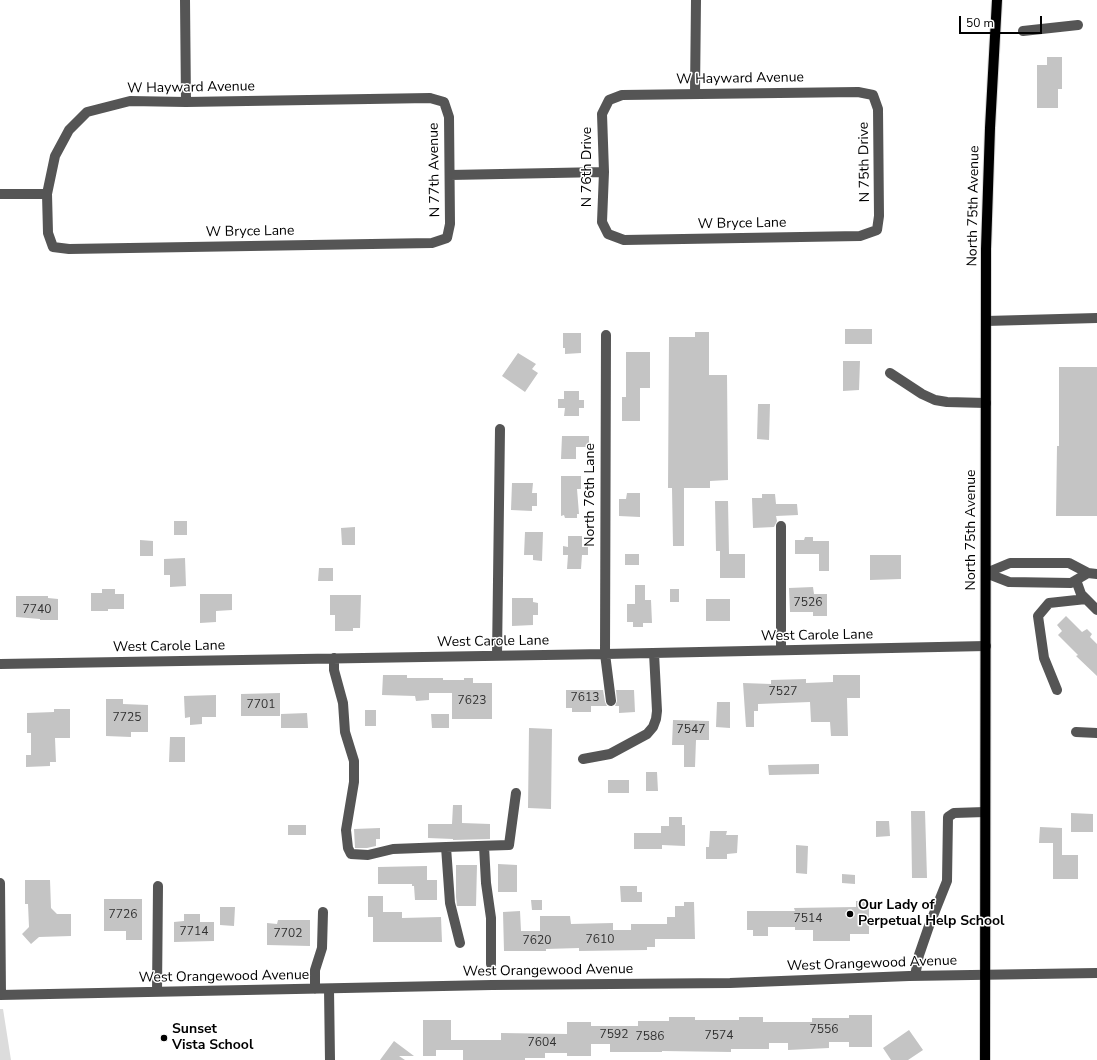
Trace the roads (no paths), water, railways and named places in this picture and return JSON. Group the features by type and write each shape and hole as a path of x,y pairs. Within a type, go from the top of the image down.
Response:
{"main road":[{"name":"North 75th Avenue","path":"985,1060 986,249 989,136 997,0"}],"street":[{"path":"185,0 186,102"},
{"path":"695,93 696,0"},
{"path":"1023,32 1078,25"},
{"name":"W Hayward Avenue","path":"609,100 622,95 695,93 858,92 873,95"},
{"name":"N 75th Drive","path":"873,95 878,109 879,216 877,230"},
{"name":"W Hayward Avenue","path":"53,247 48,233 46,194 55,156 69,130 87,112 130,101 186,102 430,98 444,102"},
{"name":"N 76th Drive","path":"608,234 602,222 604,172 602,114 609,100"},
{"name":"N 77th Avenue","path":"444,102 449,117 450,224 447,238"},
{"path":"450,175 604,172"},
{"path":"0,194 46,194"},
{"name":"W Bryce Lane","path":"608,234 624,240 860,236 877,230"},
{"name":"W Bryce Lane","path":"53,247 69,249 432,243 447,238"},
{"path":"986,321 1097,318"},
{"name":"North 76th Lane","path":"606,335 605,654 611,701"},
{"path":"890,373 922,394 936,400 947,402 986,403"},
{"path":"497,656 500,430"},
{"path":"780,526 781,650"},
{"path":"986,572 1010,563 1069,563 1092,573"},
{"path":"986,572 1009,582 1071,583 1092,573"},
{"path":"1076,580 1081,594 1097,610"},
{"path":"1057,690 1044,658 1038,616 1049,604 1086,600"},
{"name":"West Carole Lane","path":"0,664 986,646"},
{"path":"583,759 610,754 647,734 653,727 657,711 654,653"},
{"path":"334,658 334,670 343,703 345,732 354,761 354,782 346,830 348,848 351,854 368,855 393,849 509,845 516,793"},
{"path":"1076,732 1097,733"},
{"path":"915,976 919,955 947,881 948,817 954,813 985,812"},
{"path":"484,846 486,883 491,918 491,964"},
{"path":"446,848 450,903 460,944"},
{"path":"0,883 0,995"},
{"path":"157,992 158,886"},
{"path":"315,989 315,970 322,948 323,912"},
{"name":"West Orangewood Avenue","path":"0,995 492,985 730,983 915,976 1097,973"},
{"path":"329,989 330,1060"}],"place":[{"name":"Our Lady of Perpetual Help School","path":"850,914"},
{"name":"Sunset Vista School","path":"164,1038"}]}
